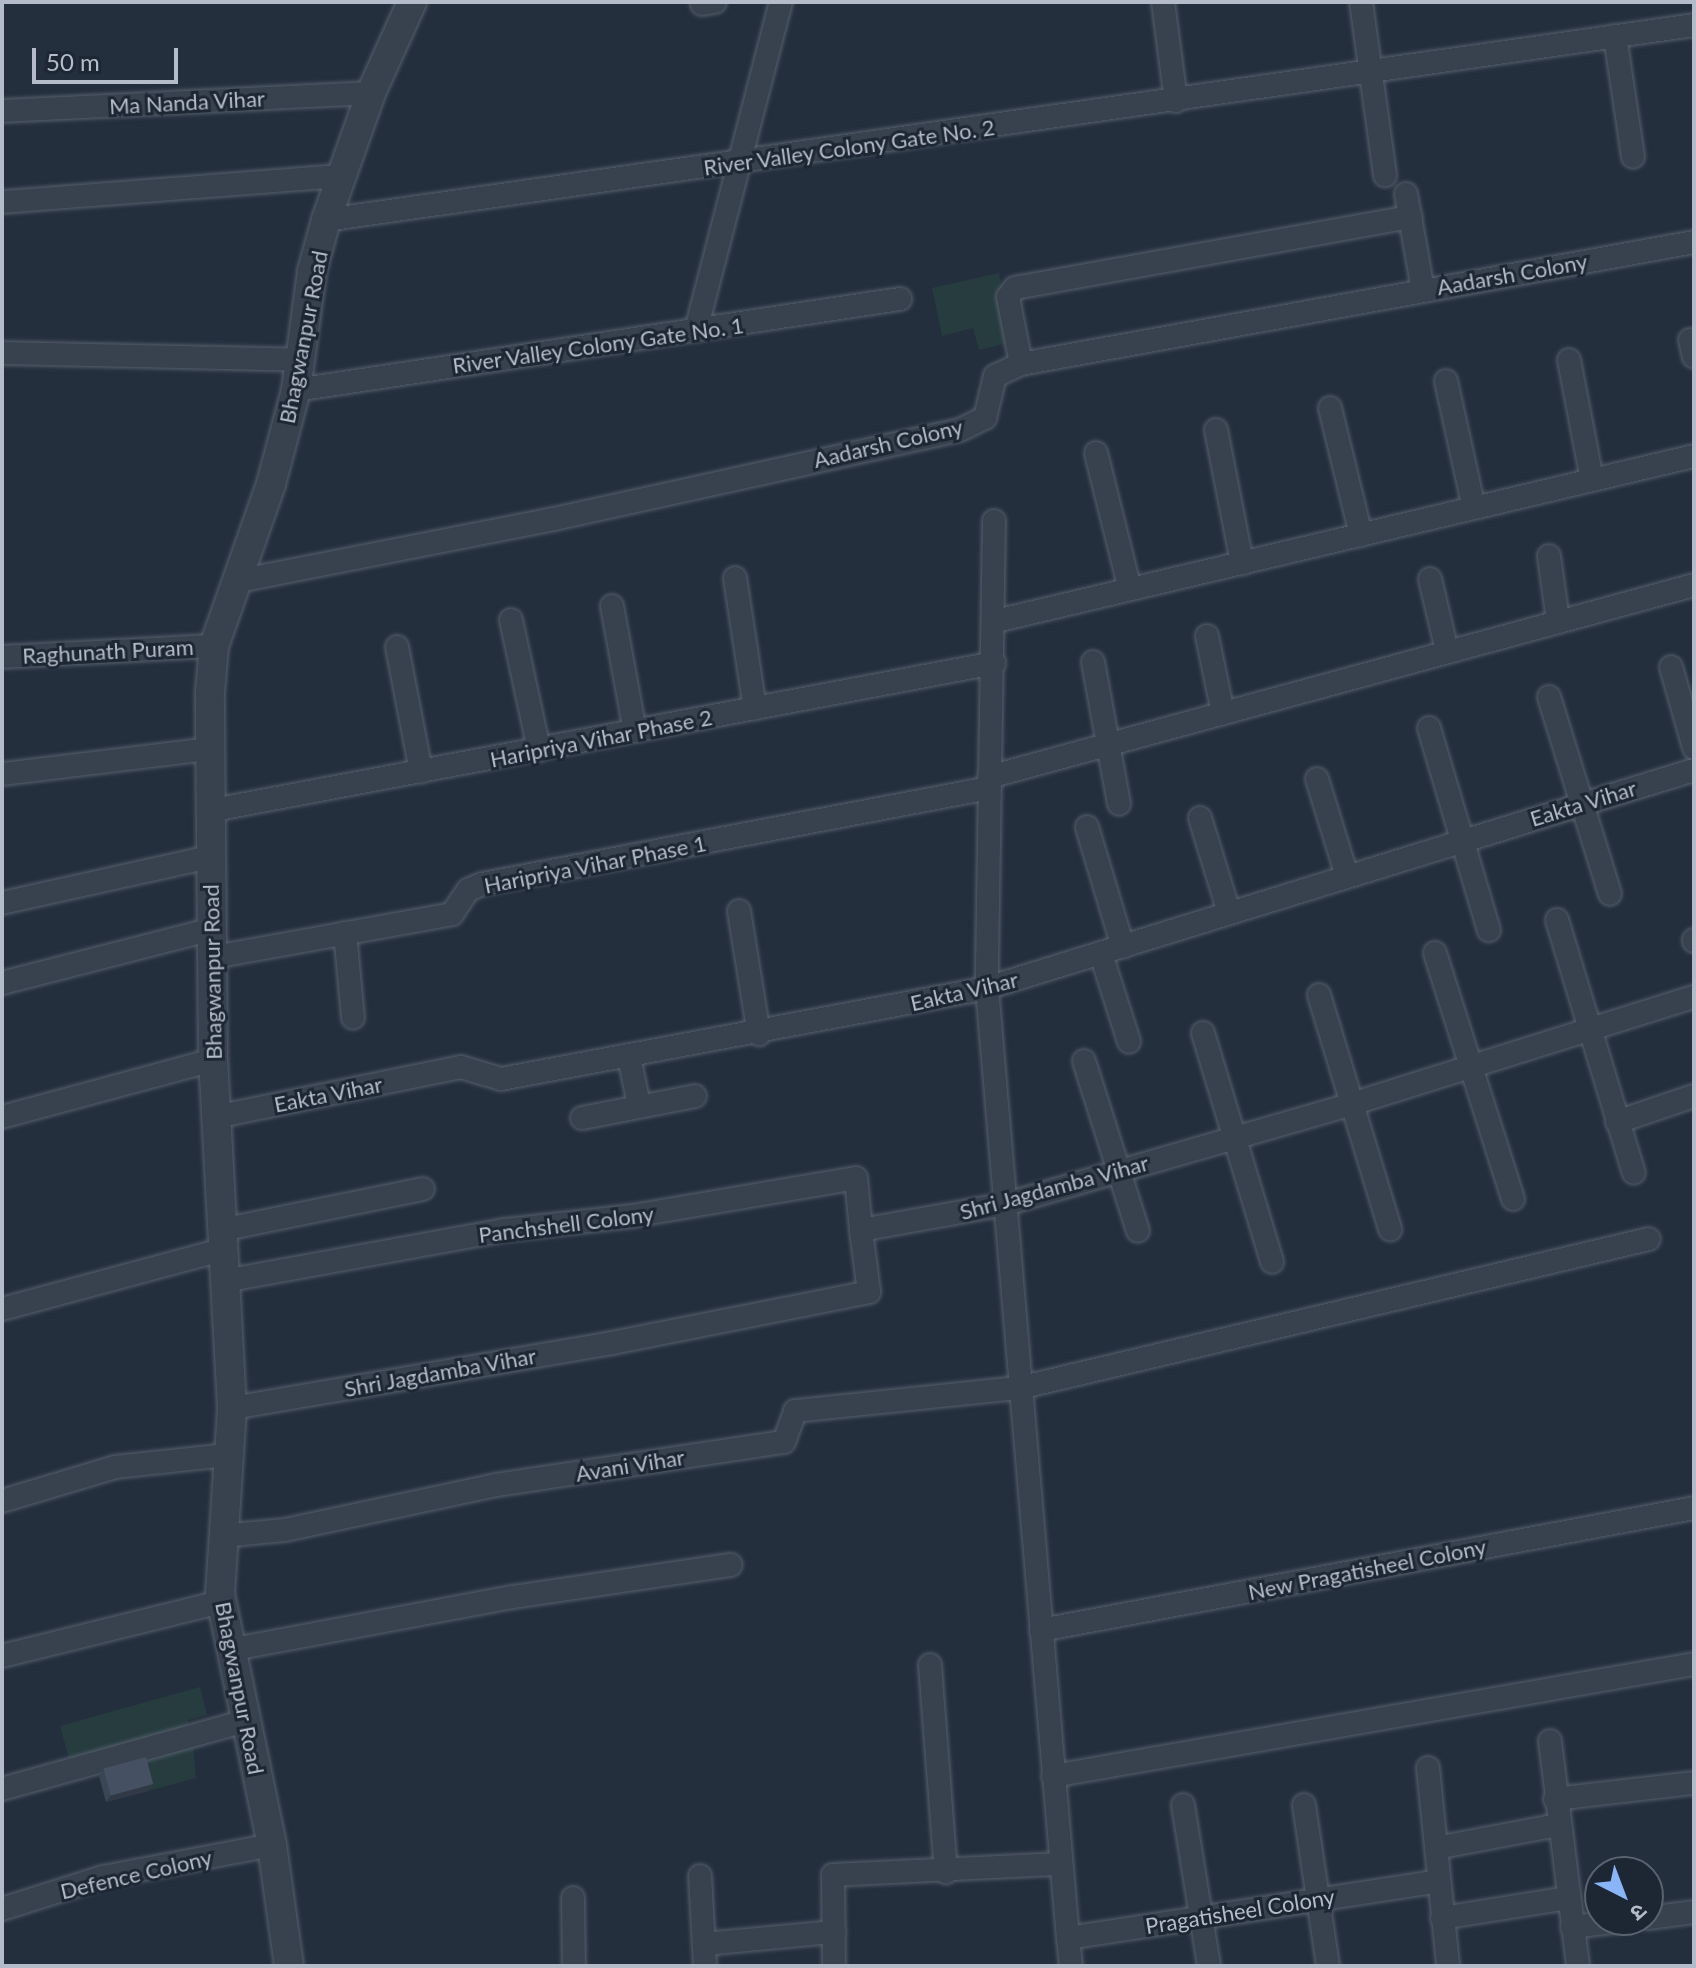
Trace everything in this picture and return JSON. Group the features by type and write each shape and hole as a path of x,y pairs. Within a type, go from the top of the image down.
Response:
{"street":[{"name":"Bhagwanpur Road","path":"289,1966 272,1845 221,1602 222,1536 232,1408 220,1240 213,1060 208,811 214,646 238,581 296,390 312,271 326,220 371,93 412,2"},
{"path":"696,330 781,2"},
{"path":"1163,2 1176,101"},
{"path":"1361,2 1385,175"},
{"name":"River Valley Colony Gate No. 2","path":"326,220 1694,25"},
{"path":"1615,36 1633,157"},
{"name":"Ma Nanda Vihar","path":"2,111 371,93"},
{"path":"2,202 342,176"},
{"path":"1406,194 1423,290"},
{"path":"1021,364 1008,297 1015,288 1411,217"},
{"name":"Aadarsh Colony","path":"238,581 554,519 960,430 985,418 995,376 1021,364 1694,242"},
{"name":"River Valley Colony Gate No. 1","path":"296,390 900,299"},
{"path":"2,353 302,360"},
{"path":"1569,360 1592,480"},
{"path":"1446,381 1474,508"},
{"path":"1330,408 1361,535"},
{"path":"1216,430 1242,563"},
{"path":"1096,453 1130,589"},
{"path":"996,621 1694,456"},
{"path":"994,521 996,621 989,783 987,988 1071,1966"},
{"path":"1549,556 1558,621"},
{"path":"735,578 755,708"},
{"path":"1430,579 1447,651"},
{"path":"989,783 1109,744 1694,585"},
{"path":"612,606 635,731"},
{"path":"511,620 539,750"},
{"path":"1207,636 1223,713"},
{"name":"Raghunath Puram","path":"2,657 214,646"},
{"path":"397,647 421,772"},
{"path":"1093,662 1119,804"},
{"name":"Haripriya Vihar Phase 2","path":"208,811 994,663"},
{"path":"1671,667 1689,714 1694,748"},
{"path":"1549,697 1610,894"},
{"path":"1429,728 1465,838 1489,930"},
{"path":"2,774 209,749"},
{"name":"Eakta Vihar","path":"215,1117 461,1067 501,1079 759,1034 987,988 1465,838 1694,770"},
{"path":"1317,779 1347,876"},
{"name":"Haripriya Vihar Phase 1","path":"2,983 213,943 345,933 456,912 468,890 482,884 989,783"},
{"path":"1200,818 1229,912"},
{"path":"1087,827 1123,947"},
{"path":"2,903 210,857"},
{"path":"739,911 759,1034"},
{"path":"1557,920 1634,1173"},
{"path":"345,933 353,1018"},
{"path":"1435,953 1513,1199"},
{"path":"1101,954 1129,1042"},
{"path":"1319,995 1355,1103 1390,1229"},
{"name":"Shri Jagdamba Vihar","path":"232,1408 612,1343 869,1292 861,1230 1006,1204 1355,1103 1589,1027 1694,997"},
{"path":"1203,1033 1272,1262"},
{"path":"629,1057 639,1105"},
{"path":"2,1117 213,1060"},
{"path":"1084,1061 1138,1231"},
{"path":"582,1118 695,1096"},
{"path":"1617,1122 1694,1096"},
{"name":"Panchshell Colony","path":"224,1281 505,1230 632,1216 856,1178 861,1230"},
{"path":"2,1309 220,1240 423,1189"},
{"path":"1019,1388 1649,1239"},
{"name":"Avani Vihar","path":"222,1536 285,1530 496,1485 784,1442 795,1411 1019,1388"},
{"path":"2,1501 115,1467 228,1455"},
{"name":"New Pragatisheel Colony","path":"1041,1630 1694,1508"},
{"path":"229,1650 513,1597 731,1565"},
{"path":"2,1656 221,1602"},
{"path":"1053,1776 1694,1664"},
{"path":"930,1665 946,1872"},
{"path":"2,1789 245,1721"},
{"path":"1550,1741 1558,1825 1578,1966"},
{"path":"1428,1768 1448,1966"},
{"path":"1555,1799 1694,1783"},
{"path":"1183,1805 1209,1966"},
{"path":"1304,1805 1328,1966"},
{"path":"1436,1848 1558,1825"},
{"name":"Defence Colony","path":"2,1909 103,1877 272,1845"},
{"path":"834,1966 833,1875 946,1872 1060,1864"},
{"path":"700,1876 705,1955 834,1932"},
{"name":"Pragatisheel Colony","path":"1068,1938 1439,1881"},
{"path":"573,1898 574,1966"},
{"path":"1442,1918 1568,1898"},
{"path":"1664,1916 1694,1912"},
{"path":"1572,1927 1584,1926"}],"green space":[{"path":"999,273 1012,342 979,350 973,328 942,336 932,288"},
{"path":"200,1687 207,1715 188,1720 189,1728 70,1762 60,1726"},
{"path":"193,1742 196,1778 148,1791 139,1755"}],"building":[{"path":"146,1757 153,1784 111,1795 103,1768"}]}
